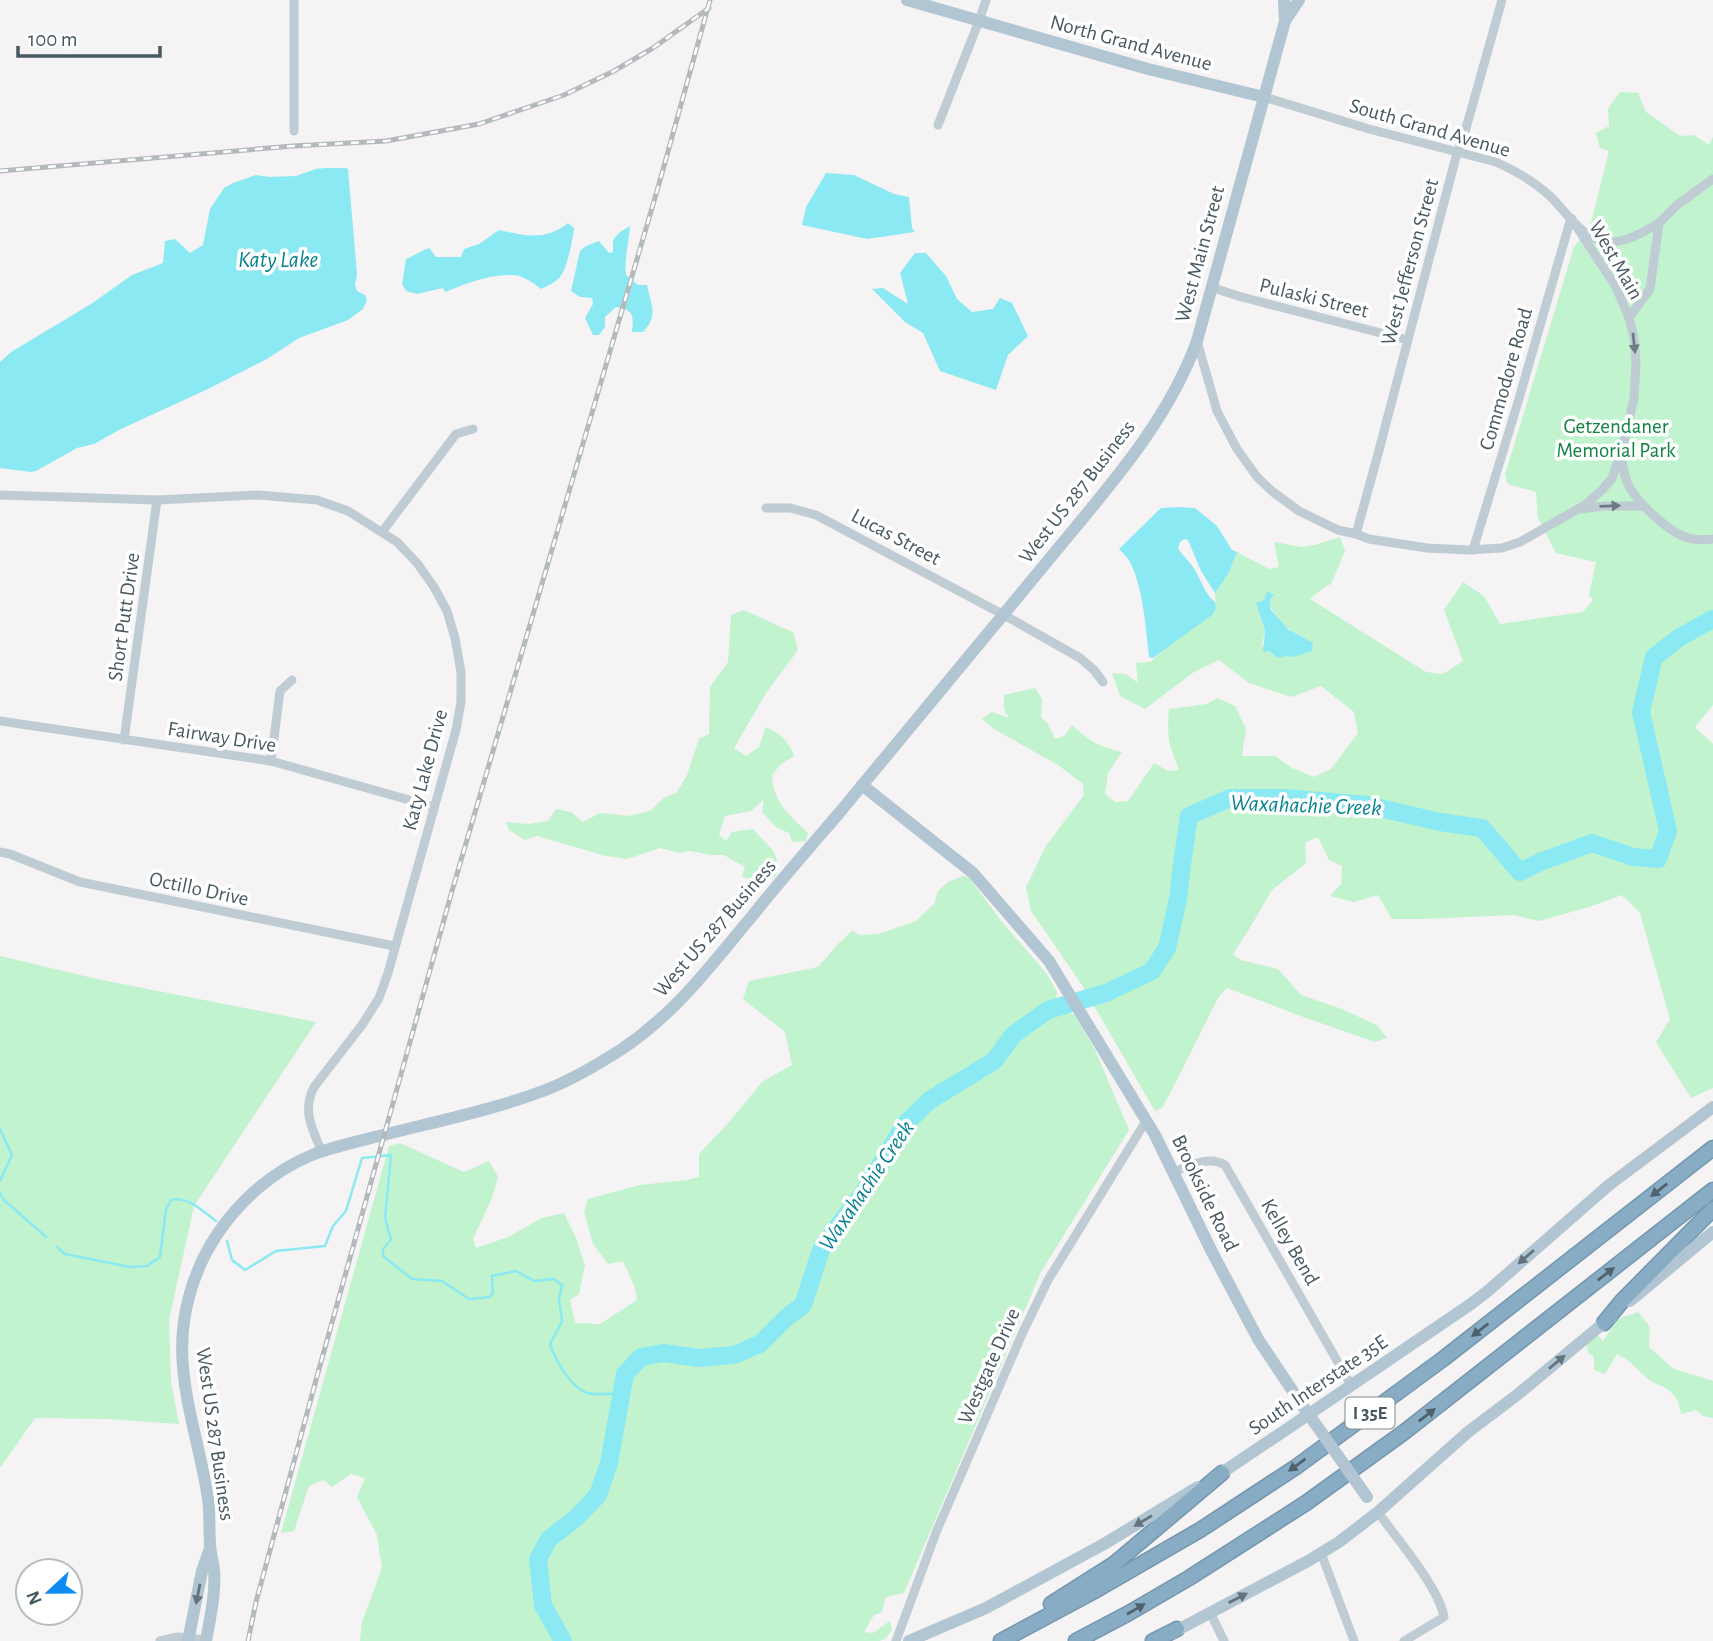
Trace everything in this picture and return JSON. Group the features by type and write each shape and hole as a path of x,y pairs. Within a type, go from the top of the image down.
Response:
{"highway":[{"name":"I 35E","path":"1002,1641 1165,1550 1296,1467 1443,1359 1713,1148"},
{"name":"I 35E","path":"1076,1641 1189,1578 1306,1503 1403,1433 1713,1190"},
{"path":"1604,1323 1622,1301 1713,1209"},
{"path":"994,1641 1005,1630 1104,1572 1222,1473"},
{"path":"1153,1641 1177,1629"}],"main road":[{"name":"North Grand Avenue","path":"907,0 1148,69 1265,97"},
{"name":"West Main Street","path":"1197,341 1285,21 1284,0"},
{"name":"West Main Street","path":"1285,21 1299,0"},
{"name":"West US 287 Business","path":"206,1640 214,1573 210,1547 209,1504 186,1397 183,1333 189,1298 202,1261 227,1221 254,1192 280,1171 322,1152 548,1090 598,1064 663,1018 699,981 1136,452 1181,377 1197,341"},
{"name":"Brookside Road","path":"862,785 973,873 1037,945 1146,1121 1258,1339 1378,1512"},
{"name":"South Interstate 35E","path":"909,1641 986,1608 1104,1544 1222,1473 1480,1297 1609,1185 1713,1107"},
{"path":"1160,1641 1177,1629 1339,1542 1713,1231"},
{"name":"West US 287 Business","path":"189,1639 202,1571 210,1547"}],"street":[{"path":"294,0 294,131"},
{"path":"938,125 986,0"},
{"name":"West Jefferson Street","path":"1356,534 1457,153 1502,0"},
{"name":"South Grand Avenue","path":"1265,97 1369,129 1496,162 1513,170 1551,197 1571,218"},
{"path":"1571,218 1588,235 1607,242 1623,241 1659,223 1677,205 1713,179"},
{"name":"West Main","path":"1571,218 1616,287 1629,318 1636,362 1634,398 1612,478 1602,490 1576,510"},
{"name":"Commodore Road","path":"1474,550 1571,218"},
{"path":"1629,318 1650,289 1659,223"},
{"name":"Pulaski Street","path":"1211,287 1408,340"},
{"name":"West Main Street","path":"1197,341 1217,411 1237,449 1257,477 1299,511 1338,530 1369,540 1427,548 1502,548 1520,542 1576,510"},
{"path":"382,532 456,434 473,429"},
{"path":"1620,454 1628,485 1644,506 1663,523 1686,537 1708,540 1713,538"},
{"name":"Katy Lake Drive","path":"0,495 158,500 258,495 317,500 348,511 397,542 435,587 447,611 461,672 461,702 456,730 379,998 309,1097 309,1119 322,1152"},
{"name":"Short Putt Drive","path":"124,740 158,500"},
{"path":"1576,510 1603,506 1644,506"},
{"name":"Lucas Street","path":"766,508 790,508 816,515 1080,658 1103,682"},
{"path":"271,761 281,691 292,680"},
{"name":"Fairway Drive","path":"0,721 271,761 434,807"},
{"name":"Octillo Drive","path":"0,852 80,882 394,946"},
{"name":"Westgate Drive","path":"896,1641 937,1530 1027,1323 1048,1280 1146,1121"},
{"name":"Kelley Bend","path":"1173,1172 1210,1160 1225,1165 1351,1385"},
{"name":"Brookside Road","path":"1378,1512 1426,1579 1443,1609 1444,1617 1404,1641"},
{"path":"1321,1553 1354,1641"},
{"path":"1210,1612 1224,1641"},
{"path":"160,1641 178,1637 206,1640"}],"green space":[{"name":"Getzendaner Memorial Park","path":"1620,92 1638,93 1646,112 1680,136 1694,135 1709,145 1713,137 1713,705 1695,727 1713,744 1713,1088 1691,1098 1656,1042 1670,1019 1640,913 1622,895 1539,921 1514,915 1392,919 1378,895 1354,902 1330,896 1341,884 1342,866 1329,860 1318,837 1305,843 1306,863 1272,890 1233,954 1241,960 1278,969 1301,995 1342,1009 1378,1026 1387,1038 1375,1042 1227,988 1219,996 1162,1108 1155,1111 1082,985 1031,911 1026,887 1046,846 1084,795 1083,784 1058,765 994,729 982,719 992,712 1009,718 1004,709 1004,695 1035,688 1042,699 1041,717 1048,724 1055,739 1064,736 1072,725 1095,743 1122,752 1108,773 1105,794 1115,802 1128,801 1154,763 1168,771 1179,770 1169,740 1169,709 1207,704 1217,698 1235,706 1246,729 1242,756 1275,756 1292,768 1314,777 1331,769 1358,733 1354,712 1321,686 1291,697 1249,683 1219,660 1194,672 1145,709 1120,696 1112,673 1126,674 1138,683 1136,663 1150,662 1216,608 1215,593 1237,552 1269,569 1279,567 1274,542 1302,547 1340,537 1345,551 1331,584 1310,599 1426,672 1443,674 1463,661 1444,610 1463,582 1484,596 1500,624 1583,612 1593,600 1589,595 1596,562 1556,553 1538,518 1536,492 1508,484 1505,475 1574,247 1590,227 1609,151 1600,148 1596,133 1609,126 1608,109","holes":["1274,596 1270,600 1273,611 1281,621 1301,636 1287,655 1278,658 1262,646 1265,630 1256,603"]},
{"path":"744,610 794,633 798,650 766,693 734,748 746,756 759,747 766,727 787,742 794,756 780,765 772,775 773,785 783,807 808,833 806,841 792,842 789,833 776,827 762,812 764,799 751,811 725,816 719,835 726,841 732,832 753,829 775,855 776,876 759,885 742,876 745,867 724,855 690,851 679,853 660,848 627,859 606,856 537,836 525,840 509,830 506,822 529,824 548,821 556,809 571,812 583,822 600,813 629,816 650,811 664,798 677,792 687,775 699,739 709,734 710,687 728,662 731,615"},
{"path":"963,876 969,878 1002,922 1047,974 1057,992 1055,1009 1075,1015 1095,1050 1129,1130 1041,1272 904,1593 886,1597 882,1612 874,1615 864,1632 873,1633 890,1621 892,1630 885,1639 360,1641 362,1622 382,1568 377,1535 357,1497 365,1478 351,1474 332,1487 324,1480 309,1486 294,1531 281,1533 389,1146 400,1143 464,1172 489,1161 498,1177 492,1198 473,1239 476,1248 508,1237 542,1218 564,1213 585,1265 579,1294 570,1300 575,1323 600,1324 637,1300 635,1288 623,1261 608,1264 593,1244 584,1211 588,1199 640,1185 699,1177 699,1154 762,1082 792,1065 785,1032 743,999 749,981 818,967 852,931 860,935 878,934 916,921 934,904 938,891 948,882"},
{"path":"0,956 97,979 316,1022 194,1206 169,1320 171,1381 179,1424 35,1418 0,1468"},
{"path":"1638,1312 1650,1327 1649,1347 1674,1369 1713,1381 1713,1418 1703,1416 1696,1410 1681,1414 1677,1400 1670,1391 1648,1379 1617,1354 1605,1374 1594,1370 1594,1357 1588,1353 1587,1342 1597,1335 1603,1341 1618,1319"}],"water":[{"name":"Katy Lake","path":"325,168 348,169 357,274 355,285 357,291 365,295 367,300 363,309 348,320 299,338 267,359 208,389 94,444 77,448 36,471 0,468 0,362 11,352 91,304 132,275 163,263 165,241 175,239 190,253 203,245 210,209 224,188 256,175 296,176"},
{"path":"826,173 854,175 894,194 909,197 912,228 915,232 867,239 802,225 806,207"},
{"path":"568,223 574,228 563,273 541,289 531,281 515,275 486,278 445,292 443,288 417,294 406,291 402,284 406,259 429,248 436,257 461,257 464,249 479,244 499,230 543,235"},
{"path":"630,226 626,275 638,285 647,285 652,310 651,320 643,332 632,332 631,314 616,307 605,317 605,327 599,335 593,335 585,318 593,304 592,298 580,297 571,291 580,251 599,241 609,253 613,252 613,240"},
{"path":"915,253 926,253 946,276 957,299 972,312 993,309 1000,298 1012,303 1028,336 1008,355 996,390 940,371 923,333 905,322 872,289 883,288 908,304 900,273"},
{"path":"1161,508 1195,508 1217,526 1232,550 1237,552 1228,574 1215,593 1201,571 1188,540 1180,542 1178,548 1193,567 1216,608 1212,615 1153,658 1149,657 1138,583 1130,562 1119,549"},
{"path":"1267,591 1274,595 1270,600 1271,610 1288,629 1313,643 1312,651 1278,658 1269,651 1263,652 1265,630 1256,603 1264,600"}],"waterway":[{"name":"Waxahachie Creek","path":"563,1641 543,1605 538,1559 549,1539 576,1518 598,1495 609,1463 625,1374 641,1357 663,1353 699,1358 734,1355 760,1344 803,1305 822,1247 864,1192 906,1123 930,1100 994,1061 1013,1035 1048,1010 1106,993 1152,971 1167,948 1178,899 1189,816 1230,798 1285,798 1367,805 1440,822 1482,828 1520,872 1592,843 1633,857 1658,859 1668,831 1641,712 1654,657 1680,637 1713,619"},
{"path":"0,1129 12,1155 0,1181"},
{"path":"227,1241 232,1260 245,1270 276,1251 325,1246 333,1226 346,1211 362,1158 391,1155 385,1218 391,1240 383,1249 383,1256 412,1279 442,1281 469,1299 489,1297 493,1294 492,1276 516,1271 534,1281 554,1279 562,1285 559,1299 562,1321 550,1344 559,1365 569,1379 587,1393 621,1394"},
{"path":"0,1193 4,1200 46,1237"},
{"path":"57,1247 65,1254 130,1267 147,1266 160,1257 166,1209 171,1200 189,1202 216,1221"}],"railway":[{"path":"248,1641 316,1380 452,891 659,184 710,0"},
{"path":"0,171 293,146 386,141 479,124 564,95 614,71 653,48 709,8"}]}
